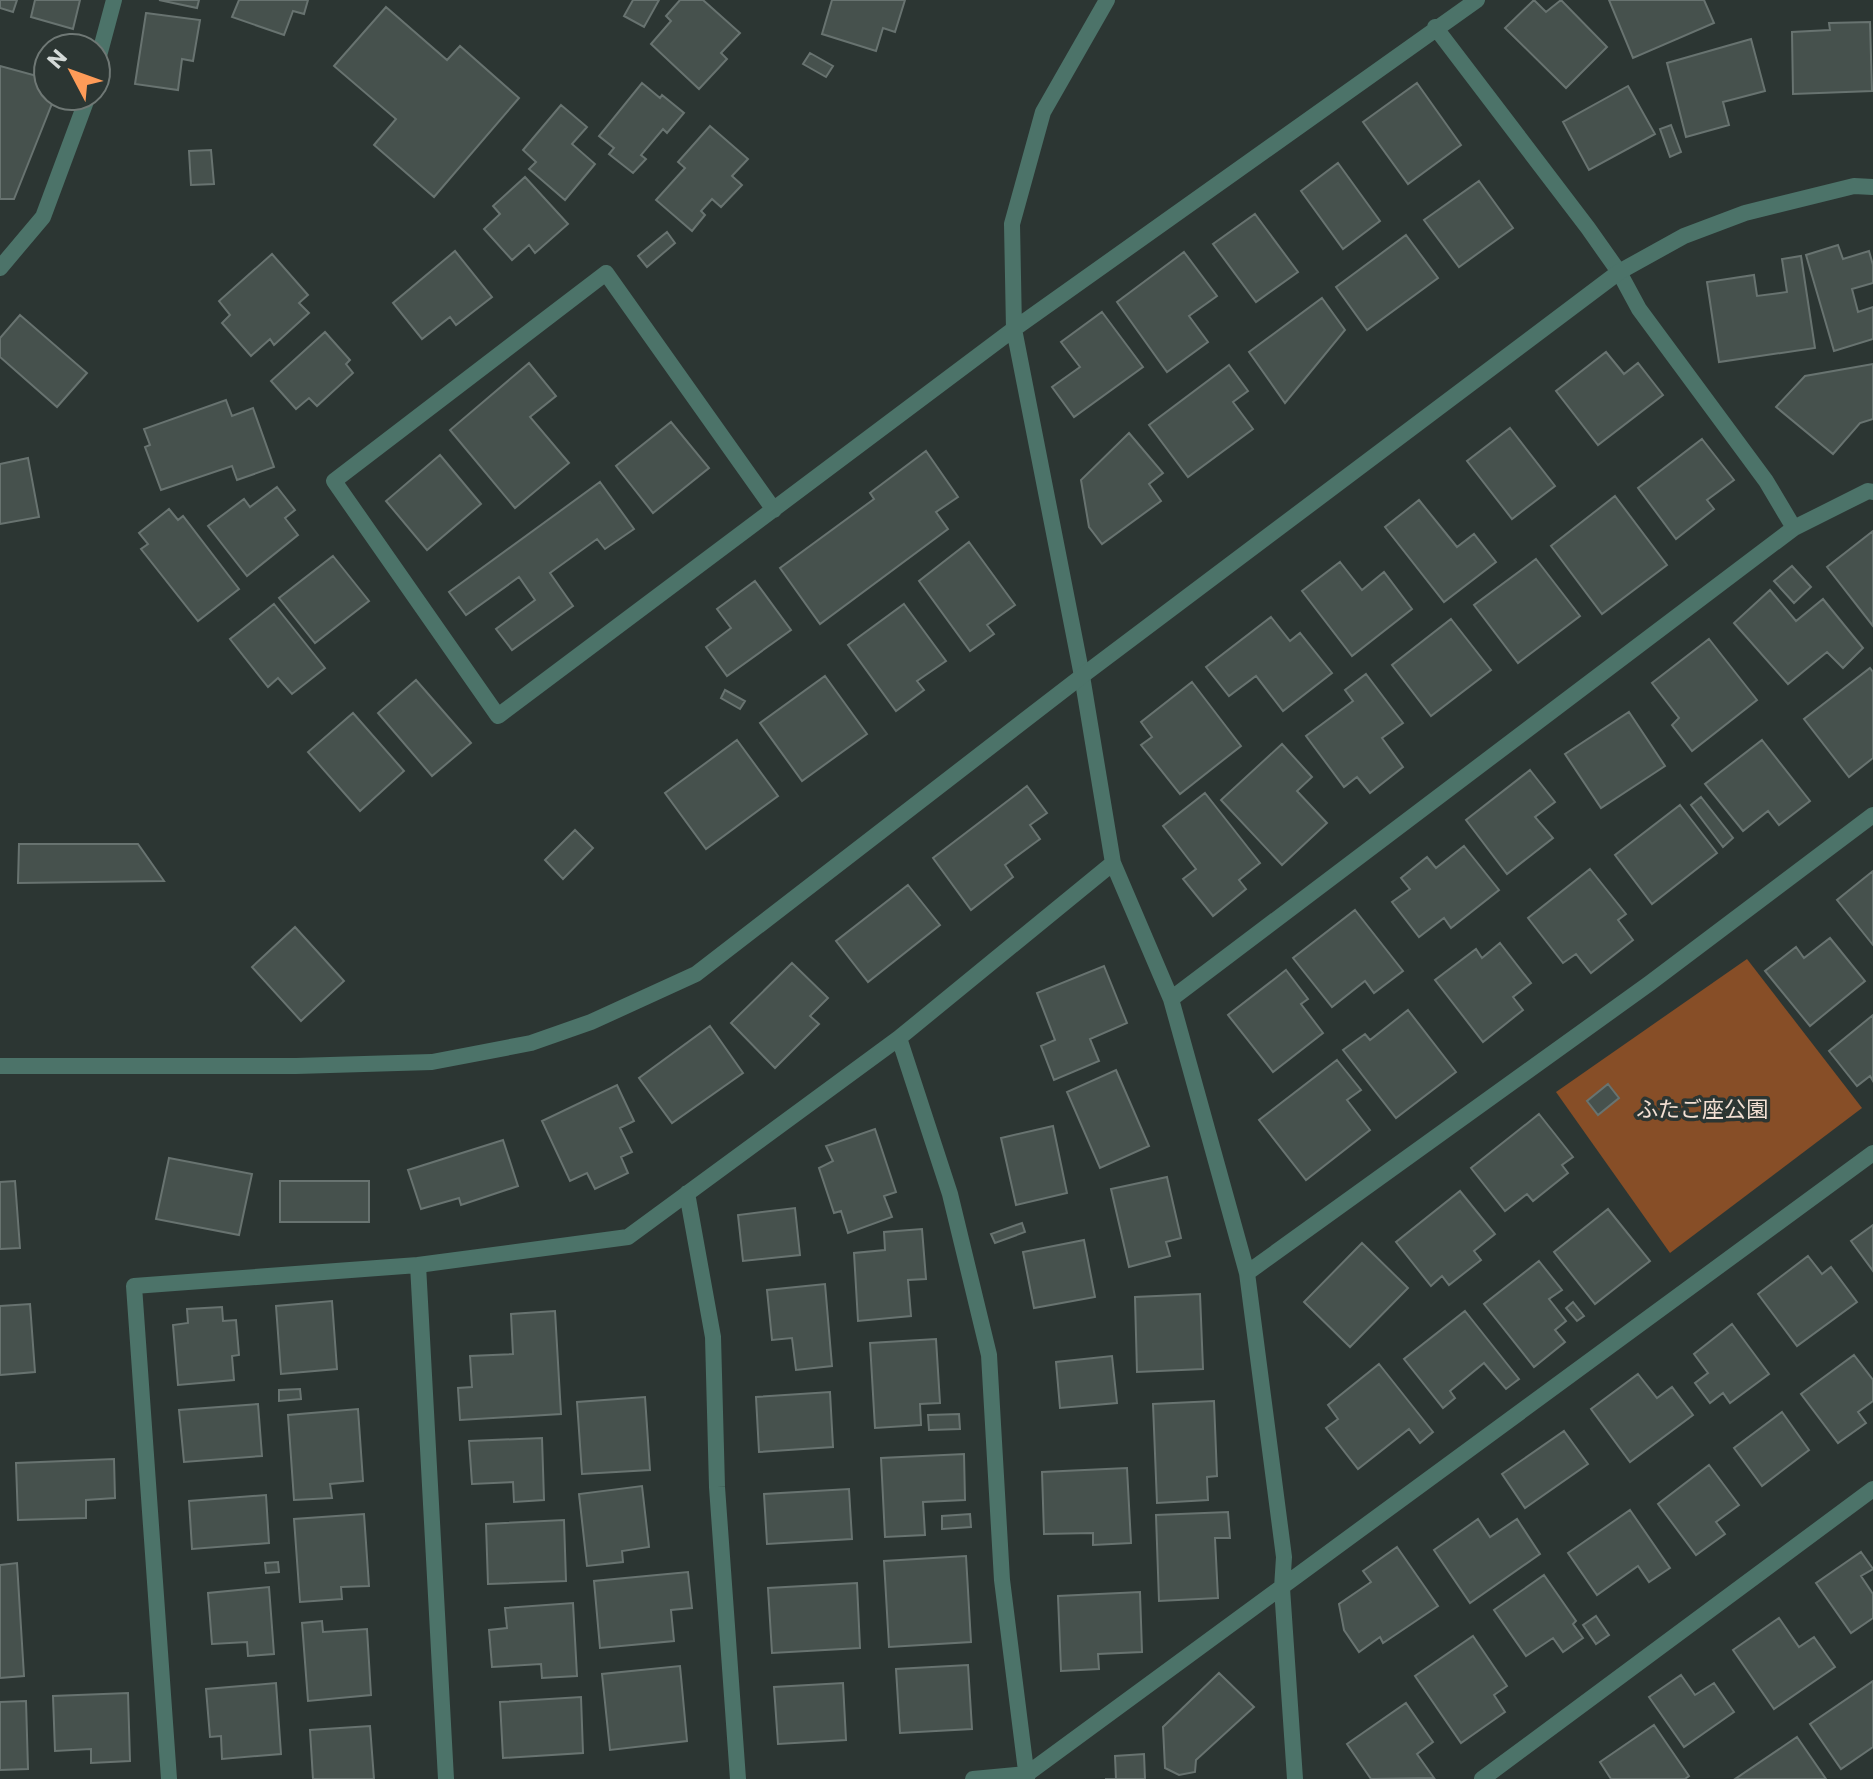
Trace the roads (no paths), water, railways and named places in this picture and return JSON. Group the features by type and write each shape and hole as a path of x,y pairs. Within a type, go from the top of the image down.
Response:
{"street":[{"path":"105,32 114,0"},
{"path":"1107,0 1043,112 1012,224 1014,329 1082,676 1113,863 1171,999 1247,1273 1284,1557 1282,1588 1295,1779"},
{"path":"774,510 606,273 334,481 498,716 774,510 1014,329 1477,0"},
{"path":"1435,27 1588,228 1619,272 1639,309 1766,481 1794,528"},
{"path":"0,268 43,217 82,112"},
{"path":"0,1066 296,1066 432,1062 531,1043 591,1022 696,974 1082,676 1619,272 1684,236 1745,213 1854,186 1873,187"},
{"path":"1171,999 1794,528 1868,491 1873,492"},
{"path":"1247,1273 1650,983 1873,815"},
{"path":"169,1779 134,1286 418,1265 628,1237 899,1038 1113,863"},
{"path":"899,1038 950,1194 989,1355 1002,1580 1027,1776"},
{"path":"973,1779 1027,1776 1873,1153"},
{"path":"687,1193 713,1337 717,1487 738,1779"},
{"path":"418,1265 446,1779"},
{"path":"1482,1779 1873,1489"}],"park label":[{"name":"ふたご座公園","path":"1702,1108"}]}
